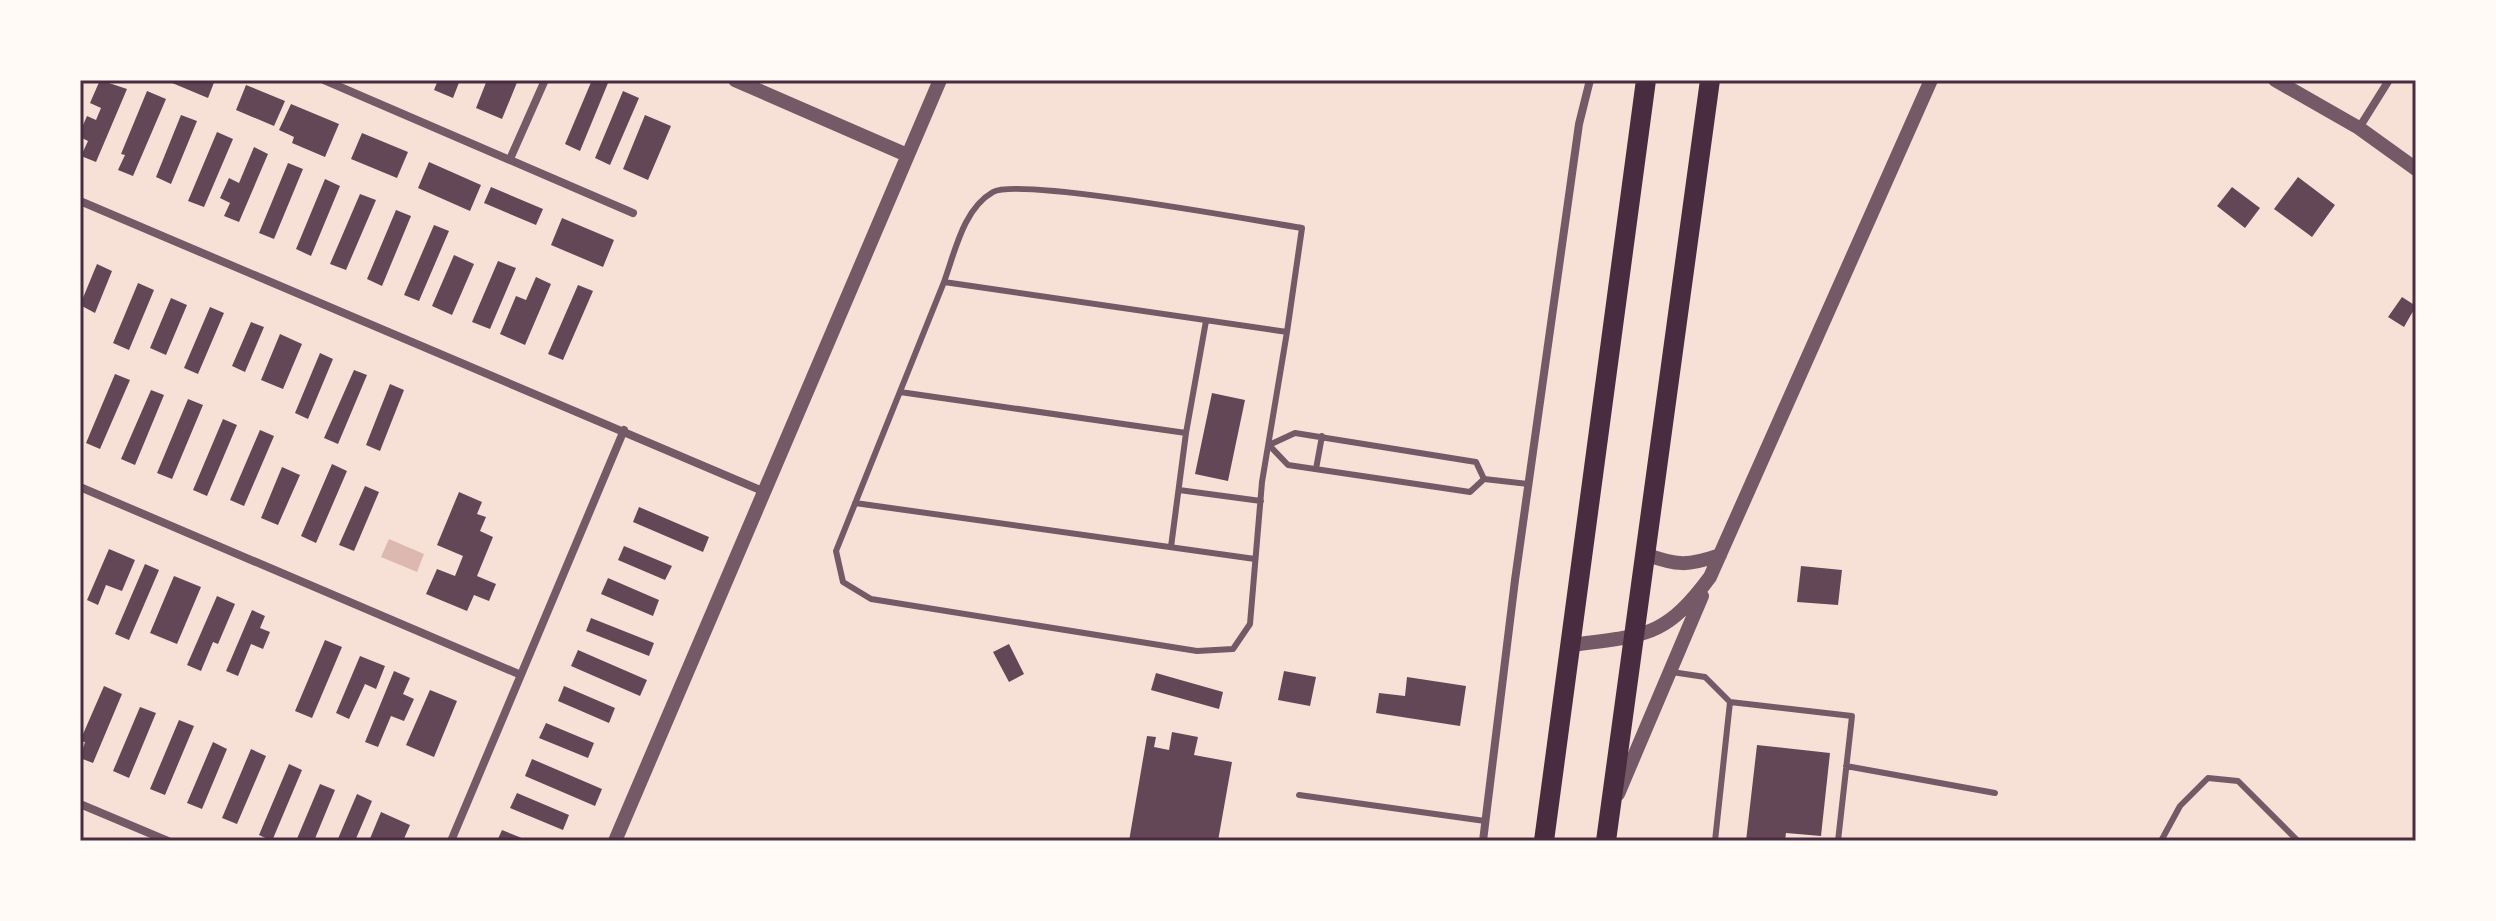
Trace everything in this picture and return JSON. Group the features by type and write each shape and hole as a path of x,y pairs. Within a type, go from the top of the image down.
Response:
{"main road":[{"path":"1544,841 1646,80"},
{"path":"1606,841 1710,80"}],"street":[{"path":"324,80 633,213"},
{"path":"510,159 545,80"},
{"path":"735,80 907,155"},
{"path":"615,841 940,80"},
{"path":"1483,841 1528,484 1579,124 1590,80"},
{"path":"1609,814 1710,577 1931,80"},
{"path":"2275,80 2359,128 2416,169"},
{"path":"2359,128 2389,80"},
{"path":"80,201 765,492"},
{"path":"451,841 624,430"},
{"path":"80,487 521,675"},
{"path":"1645,554 1667,563 1690,566 1720,555"},
{"path":"1572,645 1634,636 1679,617 1710,577"},
{"path":"80,804 168,841"}],"lane":[{"path":"1031,188 1302,228 1261,501 1250,624 1233,649 1197,651 871,599 843,582 836,551 944,282 967,221 976,205 995,191 1031,188"},
{"path":"944,282 1287,332"},
{"path":"1171,547 1186,433 1206,321"},
{"path":"900,392 1186,433"},
{"path":"1269,445 1295,433 1322,436 1476,462 1484,479"},
{"path":"1316,469 1322,436"},
{"path":"1269,445 1288,465 1470,492 1484,479 1528,484"},
{"path":"1179,490 1261,501"},
{"path":"855,503 1255,559"},
{"path":"1670,671 1705,677 1730,702 1852,716 1838,841"},
{"path":"1715,841 1730,702"},
{"path":"1846,766 1995,793"},
{"path":"2161,841 2180,806 2208,778 2238,781 2298,841"},
{"path":"1299,795 1485,821"}],"shaded area":[{"path":"389,539 424,554 417,572 381,557"}],"building":[{"path":"100,80 127,89 96,162 81,156 88,141 80,137 80,132 87,116 96,120 101,108 90,103"},
{"path":"165,80 215,80 208,98"},
{"path":"438,80 460,80 453,98 434,90"},
{"path":"487,80 518,80 502,119 476,108"},
{"path":"592,80 608,83 580,151 565,144"},
{"path":"246,85 285,101 274,126 236,110"},
{"path":"147,91 166,99 133,176 118,170 125,155 121,154"},
{"path":"623,91 639,98 610,165 595,158"},
{"path":"291,104 339,124 325,157 292,143 294,137 279,130"},
{"path":"181,115 197,121 171,184 156,177"},
{"path":"645,115 671,126 648,180 623,169"},
{"path":"217,132 233,139 204,207 188,201"},
{"path":"362,133 408,152 397,178 351,159"},
{"path":"254,147 268,154 239,222 224,216 230,203 220,198 229,178 239,183"},
{"path":"429,162 481,185 470,211 418,188"},
{"path":"288,163 303,169 274,239 259,233"},
{"path":"2298,177 2335,205 2312,237 2274,209"},
{"path":"325,179 340,186 311,256 296,249"},
{"path":"491,187 543,209 536,225 484,203"},
{"path":"2232,187 2260,208 2245,228 2217,206"},
{"path":"360,194 376,200 346,270 330,264"},
{"path":"396,210 411,216 382,286 367,279"},
{"path":"562,218 614,240 603,267 551,245"},
{"path":"434,225 449,231 419,301 404,295"},
{"path":"454,255 474,264 452,315 432,306"},
{"path":"498,261 516,268 490,329 472,322"},
{"path":"97,264 112,271 95,313 80,305"},
{"path":"536,277 551,284 525,345 500,334 516,296 526,300"},
{"path":"138,283 154,290 129,350 113,343"},
{"path":"578,285 593,291 563,360 548,354"},
{"path":"2402,297 2416,306 2404,327 2388,317"},
{"path":"171,298 187,305 166,355 150,348"},
{"path":"210,307 224,313 198,374 184,368"},
{"path":"251,322 264,327 245,372 232,366"},
{"path":"280,334 302,344 283,389 261,380"},
{"path":"320,353 333,359 308,419 295,413"},
{"path":"354,370 367,375 338,444 324,438"},
{"path":"115,374 130,380 100,449 86,443"},
{"path":"390,384 404,390 380,451 366,445"},
{"path":"151,390 164,395 135,465 121,459"},
{"path":"1212,393 1245,400 1228,481 1195,474"},
{"path":"188,399 203,405 172,479 157,473"},
{"path":"223,419 237,425 207,496 193,490"},
{"path":"260,430 274,436 244,506 230,500"},
{"path":"332,464 347,471 316,543 301,536"},
{"path":"282,467 300,475 278,525 261,518"},
{"path":"365,486 379,492 354,551 339,545"},
{"path":"459,492 482,502 477,514 486,517 480,531 493,537 477,576 496,584 489,601 474,595 467,611 426,594 437,569 455,576 463,556 437,545"},
{"path":"639,507 709,537 703,552 633,522"},
{"path":"624,546 672,566 665,580 618,560"},
{"path":"109,549 135,560 122,591 106,585 98,605 87,600"},
{"path":"145,564 159,570 129,640 115,634"},
{"path":"1801,566 1842,570 1838,605 1797,602"},
{"path":"174,576 201,587 177,644 150,633"},
{"path":"608,578 659,600 653,616 601,594"},
{"path":"217,596 235,604 218,644 213,642 201,671 187,665"},
{"path":"252,610 265,616 260,628 270,632 263,649 251,644 238,676 226,671"},
{"path":"591,618 654,643 649,656 586,631"},
{"path":"325,640 342,647 312,718 295,711"},
{"path":"1009,644 1024,674 1009,682 993,652"},
{"path":"578,650 647,680 640,696 571,666"},
{"path":"360,656 385,666 376,689 365,684 349,719 336,713"},
{"path":"394,671 410,678 403,694 414,699 404,721 391,716 378,747 365,742"},
{"path":"1284,671 1316,677 1310,706 1278,700"},
{"path":"1156,673 1223,692 1219,709 1151,690"},
{"path":"1407,677 1466,686 1460,726 1376,713 1379,693 1405,696"},
{"path":"104,686 122,694 93,763 80,758 85,742 80,741"},
{"path":"564,686 615,708 609,723 558,701"},
{"path":"430,690 457,701 434,757 406,745"},
{"path":"140,707 156,713 129,778 113,771"},
{"path":"179,720 194,726 165,795 150,789"},
{"path":"546,723 594,743 588,758 539,738"},
{"path":"1172,732 1198,737 1194,755 1232,762 1218,841 1129,841 1147,736 1156,737 1154,747 1169,750"},
{"path":"213,742 227,749 202,809 187,803"},
{"path":"1757,745 1830,753 1821,836 1786,833 1785,841 1746,841"},
{"path":"251,749 266,756 237,824 222,818"},
{"path":"532,759 602,789 595,806 525,776"},
{"path":"289,764 302,770 272,841 259,835"},
{"path":"320,784 335,790 314,841 296,841"},
{"path":"517,793 569,815 563,830 510,808"},
{"path":"357,794 372,801 355,841 337,841"},
{"path":"381,812 410,825 403,841 369,841"},
{"path":"502,830 529,841 497,841"}]}
